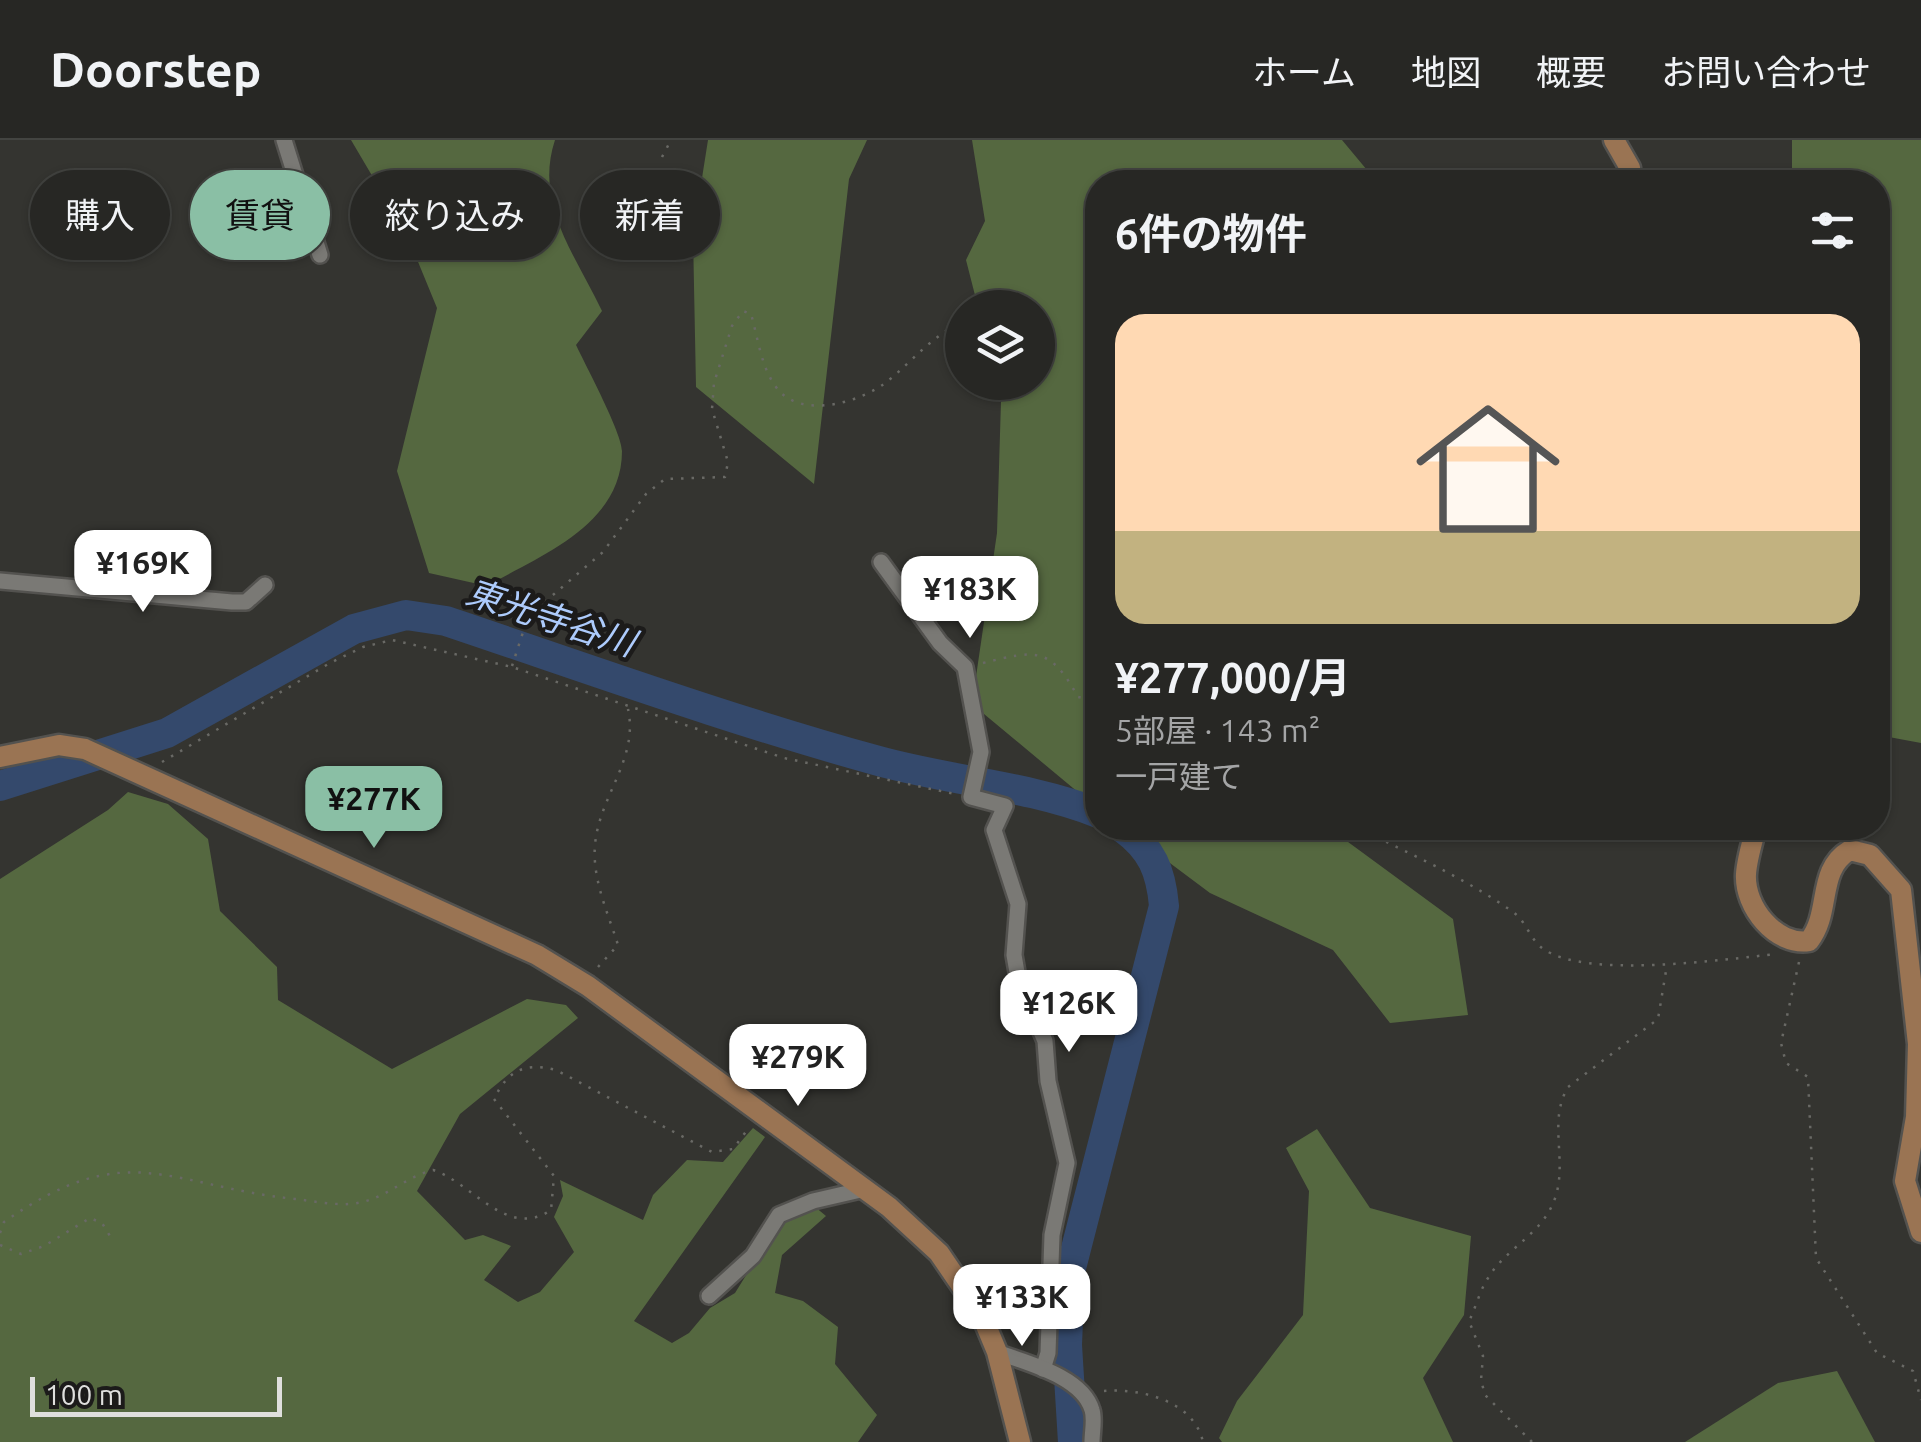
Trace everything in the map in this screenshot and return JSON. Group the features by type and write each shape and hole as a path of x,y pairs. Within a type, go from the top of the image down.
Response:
{"street":[{"path":"284,140 293,170"},
{"path":"1614,140 1630,170"},
{"path":"880,562 940,643 966,667 981,752 972,797 1005,806 994,830 995,846 1018,904 1014,956 1018,978 1044,1041 1048,1081 1067,1163 1052,1234 1046,1371"},
{"path":"0,581 232,602 246,602 266,585"},
{"path":"0,757 59,745 85,748 492,932 583,982 865,1189 940,1253 982,1316 997,1352 1020,1442"},
{"path":"1753,840 1746,875 1748,894 1776,933 1799,942 1817,931 1828,876 1836,858 1850,850 1870,855 1900,890 1918,1044 1916,1117 1906,1181 1921,1232"},
{"path":"709,1296 753,1256 779,1215 813,1200 865,1189"},
{"path":"997,1352 1046,1371 1082,1393 1092,1410 1092,1442"}],"path":[{"path":"662,157 671,140"},
{"path":"512,667 525,626 538,608 602,552 646,494 665,479 726,477 728,462 712,410 714,383 732,326 742,310 752,314 775,387 783,396 820,404 866,395 887,382 929,340 945,331"},
{"path":"139,773 362,647 392,640 415,642 512,667 784,758 972,797"},
{"path":"966,667 1025,653 1046,656 1059,663 1078,697 1085,699"},
{"path":"583,982 618,945 597,879 594,848 602,813 630,747 633,732 628,708"},
{"path":"1380,840 1504,906 1518,916 1542,948 1598,962 1667,965 1782,954 1799,942"},
{"path":"1799,942 1782,1043 1786,1063 1808,1077 1816,1258 1878,1354 1913,1371 1921,1400"},
{"path":"1532,1442 1485,1395 1481,1380 1484,1356 1468,1321 1487,1278 1543,1224 1554,1201 1563,1151 1557,1118 1559,1102 1568,1088 1658,1019 1667,965"},
{"path":"0,1233 4,1222 69,1183 134,1169 276,1197 346,1204 379,1199 432,1170 509,1217 524,1221 540,1218 551,1210 554,1176 494,1099 503,1080 530,1066 556,1070 712,1152 733,1150 758,1110"},
{"path":"0,1244 20,1254 44,1246 90,1218 102,1222 112,1241"},
{"path":"1082,1393 1120,1390 1152,1394 1193,1418 1204,1442"}],"green space":[{"path":"351,140 555,140 550,170 369,170"},
{"path":"708,140 867,140 849,179 814,484 696,387 693,260 720,260 720,170 703,170"},
{"path":"972,140 1342,140 1367,170 1085,170 1085,798 972,704 997,533 1001,400 1055,400 1055,290 974,290 966,260 985,221"},
{"path":"1792,140 1921,140 1921,743 1890,737 1890,170 1792,170"},
{"path":"560,228 602,311 576,345 620,442 618,477 594,518 575,535 487,586 429,573 397,471 437,308 417,260 560,260"},
{"path":"128,792 168,804 208,839 220,911 277,967 278,1000 392,1069 527,999 566,1005 578,1018 460,1114 417,1191 465,1240 483,1235 511,1246 484,1280 518,1302 540,1292 574,1252 554,1217 563,1196 560,1180 643,1220 653,1195 687,1160 723,1162 753,1128 765,1137 634,1321 672,1343 689,1333 710,1308 735,1293 781,1219 814,1206 826,1216 782,1255 775,1293 803,1301 838,1327 835,1364 877,1415 858,1442 0,1442 0,879 108,810"},
{"path":"1139,840 1345,840 1453,919 1468,1015 1390,1023 1333,950 1210,893"},
{"path":"1317,1129 1370,1208 1471,1236 1464,1315 1423,1378 1453,1442 1222,1442 1219,1438 1237,1401 1303,1315 1309,1191 1286,1148"},
{"path":"1837,1371 1875,1442 1685,1442 1778,1383"}],"waterway":[{"name":"東光寺谷川","path":"0,786 167,733 354,629 406,615 446,621 821,745 1085,809"},
{"name":"東光寺谷川","path":"1073,1442 1067,1345 1070,1272 1164,906 1153,862 1136,840"}]}
